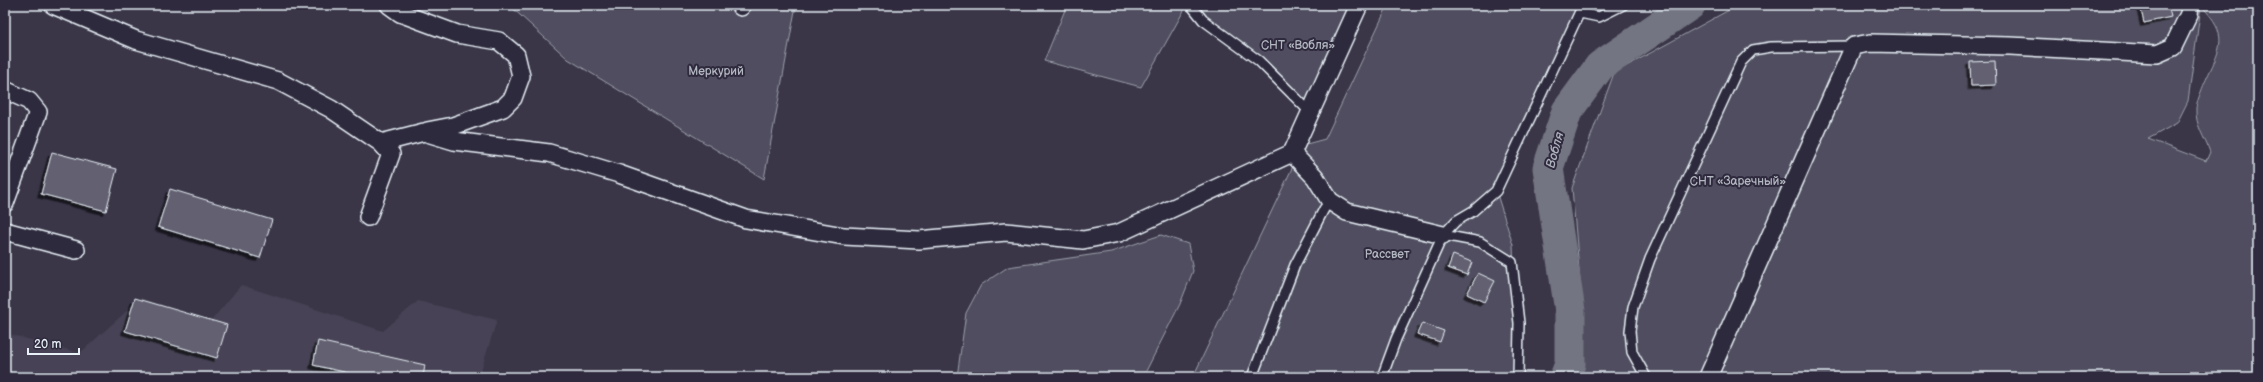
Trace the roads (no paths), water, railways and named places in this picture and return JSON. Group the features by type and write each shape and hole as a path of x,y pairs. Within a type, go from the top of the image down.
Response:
{"street":[{"path":"53,5 136,40 278,81 331,109 381,143 391,154 368,217"},
{"path":"381,143 453,126 503,108 514,98 521,76 516,55 499,42 457,34 400,13 389,5"},
{"path":"424,132 454,141 549,153 619,174 746,219 844,236 919,240 1006,232 1083,240 1119,233 1292,153 1359,5"},
{"path":"1708,377 1854,46 1870,43 1994,46 2158,54 2173,48 2189,14 2190,5"},
{"path":"5,90 29,100 38,112 5,203"},
{"path":"1292,153 1315,177 1330,201 1347,212 1443,235"},
{"path":"5,230 76,250"}],"lane":[{"path":"1191,5 1203,20 1259,62 1310,112"},
{"path":"1382,377 1396,339 1443,235 1456,221 1473,211 1496,191 1581,9 1599,17 1623,5"},
{"path":"1646,377 1632,352 1630,331 1633,307 1650,259 1741,62 1753,50 1771,47 1854,46"},
{"path":"1252,377 1295,265 1330,201"},
{"path":"1443,235 1480,242 1512,262 1519,323 1518,377"}],"waterway":[{"name":"Вобля","path":"1565,377 1570,364 1570,311 1548,168 1567,111 1600,66 1690,5"}],"park label":[{"name":"СНТ «Вобля»","path":"1298,45"},
{"name":"Меркурий","path":"716,71"},
{"name":"СНТ «Заречный»","path":"1738,181"},
{"name":"Рассвет","path":"1387,254"}]}
